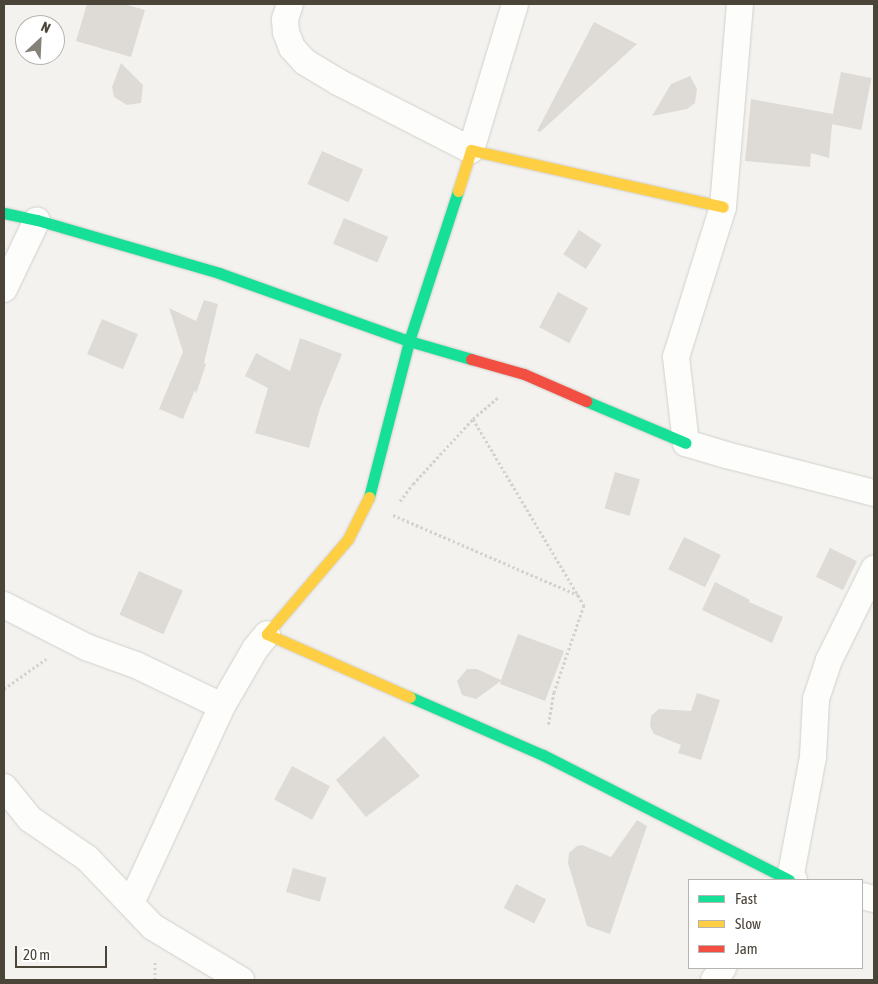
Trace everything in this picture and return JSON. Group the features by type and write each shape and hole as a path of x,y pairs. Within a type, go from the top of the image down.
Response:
{"street":[{"path":"290,4 285,19 286,32 292,48 305,62 338,82 471,150 723,207"},
{"path":"131,902 222,706 255,649 348,539 368,504 409,341 471,150 515,4"},
{"path":"686,443 676,357 723,207 740,4"},
{"path":"4,213 37,220 218,274 409,341 524,374 686,443 874,493"},
{"path":"4,289 37,220"},
{"path":"791,879 813,757 816,699 829,660 874,569"},
{"path":"4,605 72,641 136,665 222,706"},
{"path":"267,634 543,756 789,879"},
{"path":"4,787 30,819 87,858 154,927 241,980"},
{"path":"714,980 722,969"}],"path":[{"path":"524,374 472,420 413,484 390,514 579,595"},
{"path":"472,420 584,605 554,692 543,756"},
{"path":"4,689 72,641"}],"building":[{"path":"87,4 124,4 145,10 131,57 76,41"},
{"path":"594,22 637,44 540,132 537,131"},
{"path":"121,63 143,85 141,103 127,105 114,97 112,87"},
{"path":"841,72 871,78 861,130 831,124"},
{"path":"690,76 697,89 695,103 687,109 652,116 671,84"},
{"path":"751,99 833,114 829,158 811,153 810,167 745,161"},
{"path":"322,151 363,169 348,202 307,184"},
{"path":"344,218 388,237 377,263 333,244"},
{"path":"579,230 602,245 586,269 563,254"},
{"path":"558,292 588,308 569,343 539,327"},
{"path":"204,300 218,304 204,363 206,364 196,394 195,390 183,419 159,409 183,352 169,308 196,321"},
{"path":"102,319 138,334 123,369 87,354"},
{"path":"300,338 342,354 320,408 309,448 255,433 268,388 245,376 256,353 290,371"},
{"path":"615,472 640,479 630,516 605,509"},
{"path":"684,537 721,555 705,587 668,569"},
{"path":"830,548 857,561 843,590 816,577"},
{"path":"139,571 183,591 163,634 119,615"},
{"path":"715,582 750,600 749,602 783,617 772,643 702,610"},
{"path":"518,634 564,651 545,701 500,684 501,681 476,699 462,695 457,681 467,669 477,669 501,680"},
{"path":"697,693 720,700 701,760 678,753 681,745 654,734 650,726 651,716 659,709 691,711"},
{"path":"384,736 420,776 366,817 336,780"},
{"path":"292,766 330,786 312,820 274,800"},
{"path":"637,820 647,826 610,934 587,926 568,863 569,853 577,846 582,845 611,857"},
{"path":"293,868 327,878 320,902 286,892"},
{"path":"516,884 546,899 534,923 504,908"}],"traffic: fast":[{"path":"369,497 409,341 458,191"},
{"path":"4,213 37,220 219,273 409,341 471,359"},
{"path":"586,401 686,443"},
{"path":"410,697 543,755 787,879"}],"traffic: slow":[{"path":"458,191 471,150 723,207"},
{"path":"369,497 348,539 267,634 410,697"}],"traffic: jam":[{"path":"471,359 524,374 586,401"}]}
